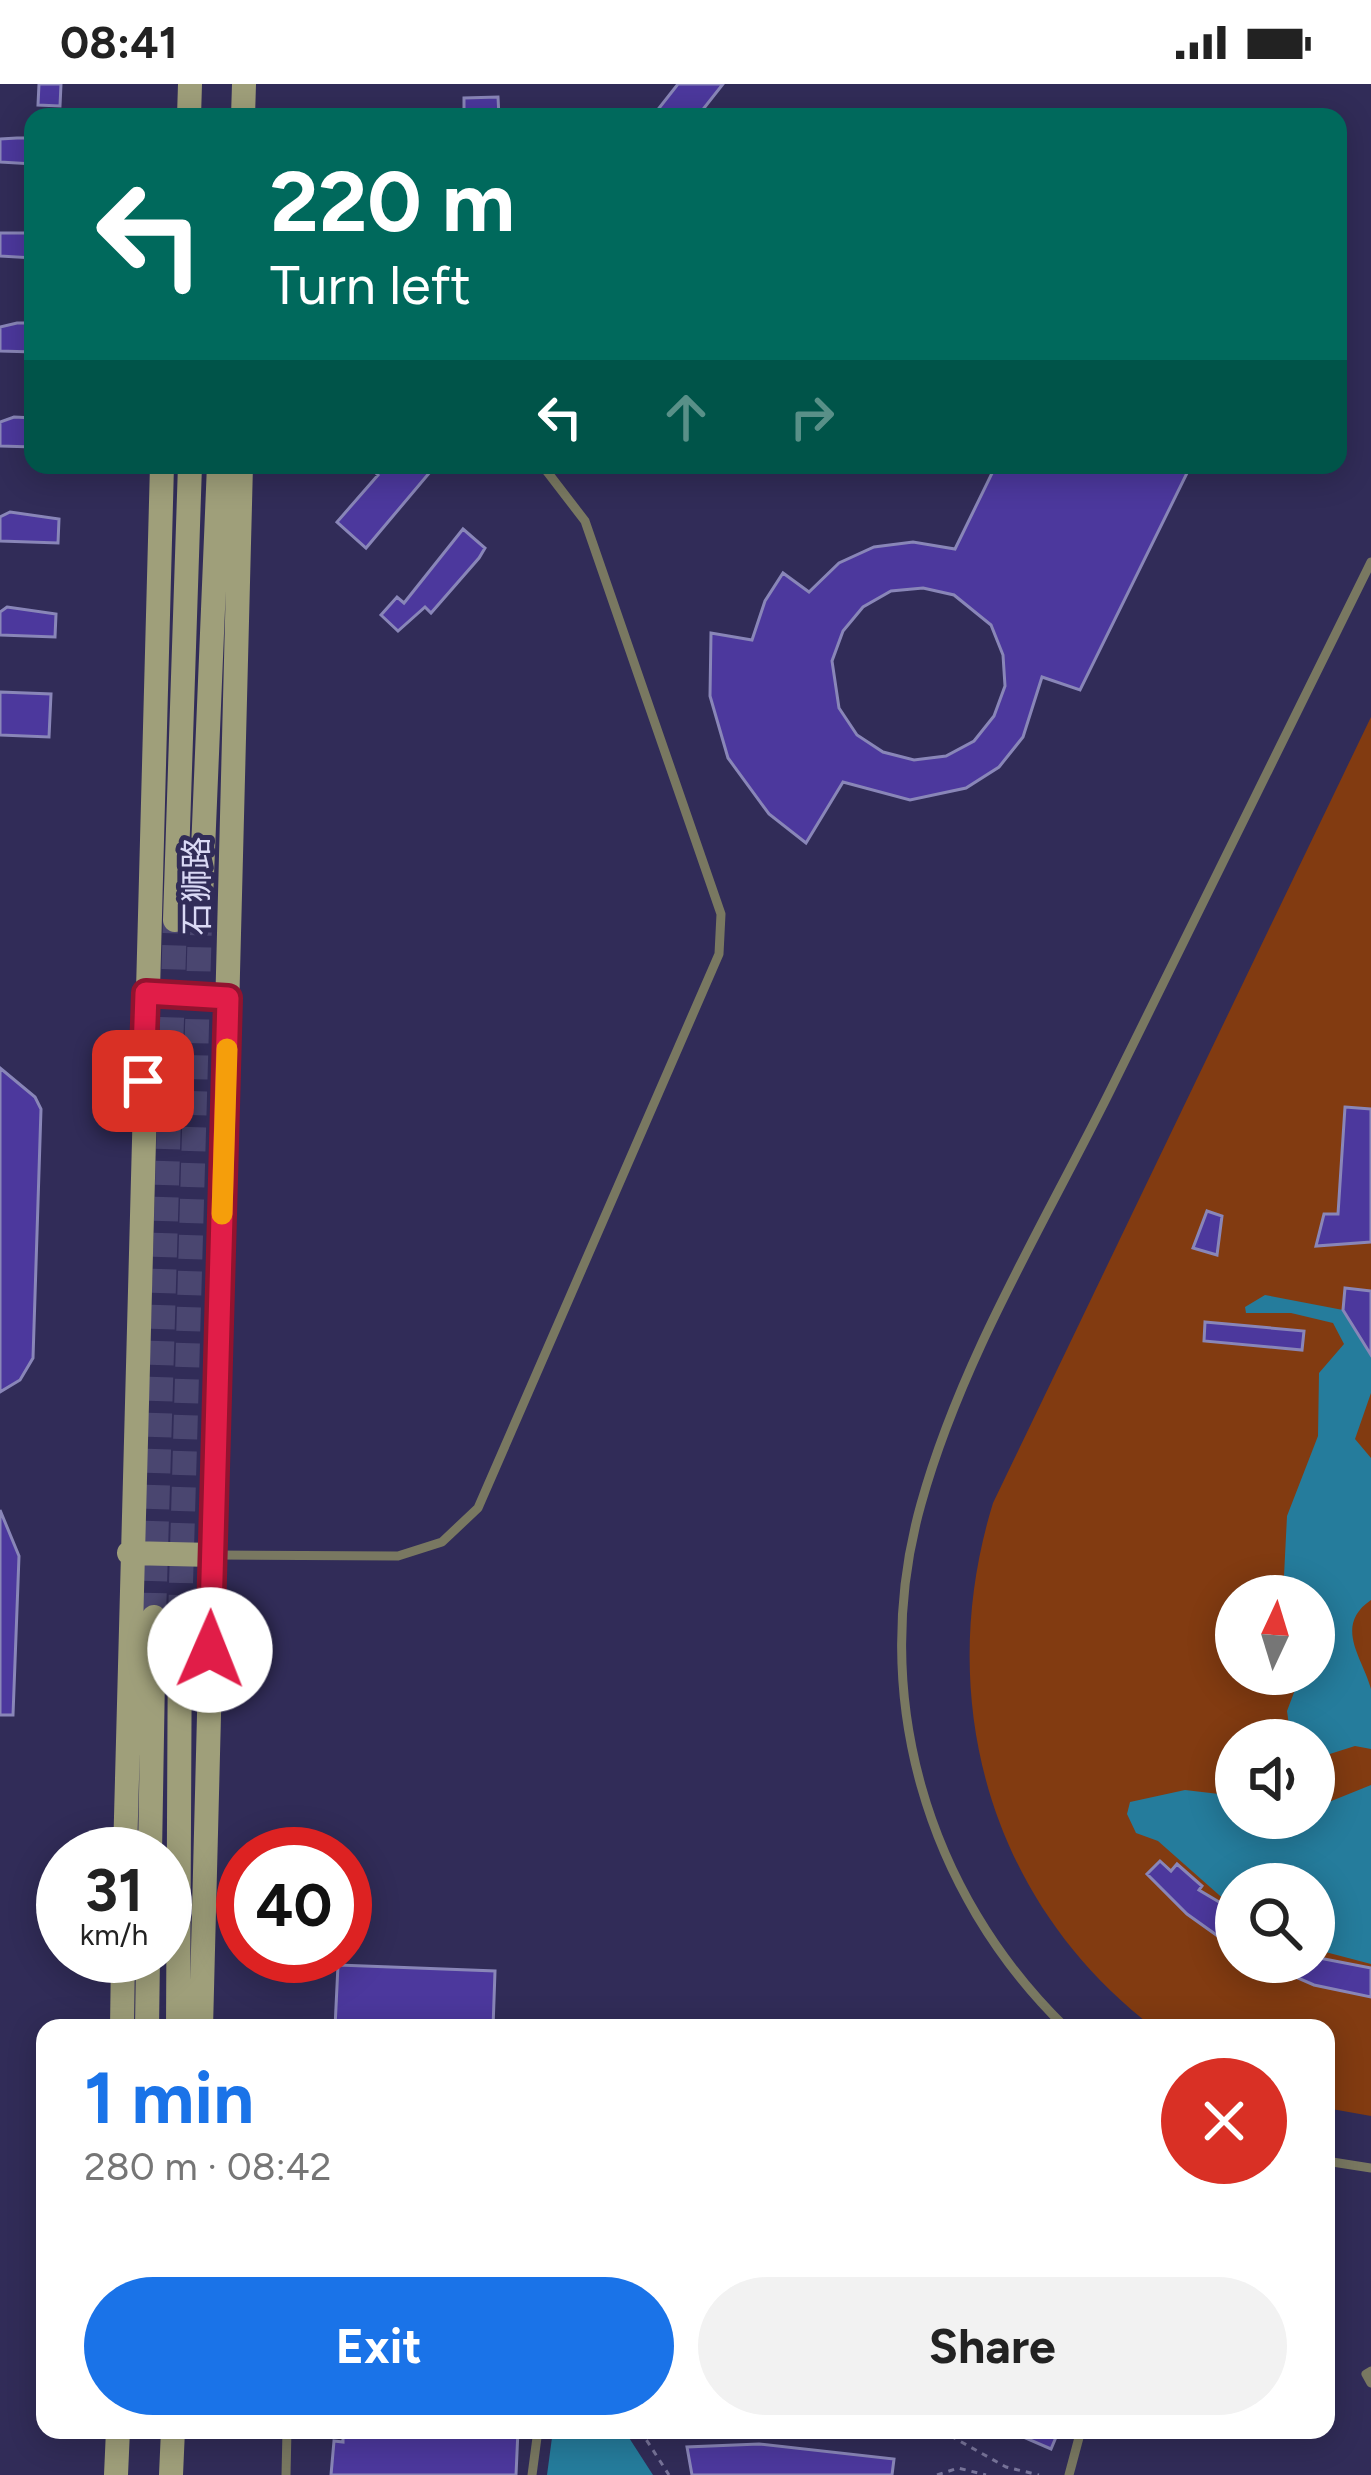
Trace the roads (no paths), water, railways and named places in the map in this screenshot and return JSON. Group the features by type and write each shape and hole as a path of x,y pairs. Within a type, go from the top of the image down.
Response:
{"street":[{"name":"石狮路","path":"125,1827 129,1553 162,474"},
{"name":"石狮路","path":"190,474 187,921 218,474"},
{"name":"石狮路","path":"201,2019 241,474"},
{"path":"146,993 228,998"},
{"path":"129,1553 212,1556"},
{"path":"152,1827 167,1618 173,1827"},
{"path":"122,2019 123,1983"},
{"path":"147,2019 148,1983"},
{"path":"177,1983 178,2019"},
{"path":"116,2475 118,2439"},
{"path":"171,2475 173,2439"}],"lane":[{"path":"212,1556 398,1556 442,1541 478,1508 719,954 721,914 585,521 549,474"},
{"path":"1057,2019 1019,1979 974,1914 926,1807 902,1692 902,1613 913,1536 974,1365 1371,562"},
{"path":"1335,2162 1371,2168"},
{"path":"1371,2371 1366,2374 1371,2383"},
{"path":"286,2439 286,2475"},
{"path":"532,2475 537,2439"},
{"path":"1069,2475 1079,2439"}],"water":[{"path":"1265,1295 1343,1310 1367,1348 1371,1347 1371,1393 1355,1439 1371,1458 1371,1600 1360,1610 1352,1631 1371,1689 1371,1749 1355,1746 1335,1752 1335,1719 1288,1719 1287,1711 1293,1695 1335,1695 1335,1575 1284,1575 1287,1516 1318,1436 1319,1373 1344,1344 1333,1323 1291,1313 1246,1313 1245,1307"},
{"path":"1371,1785 1371,1964 1335,1955 1335,1863 1215,1863 1215,1891 1158,1841 1136,1833 1127,1814 1130,1802 1185,1790 1215,1794 1215,1839 1335,1839 1335,1800"},
{"path":"552,2439 630,2439 653,2475 547,2475"}],"tunnel":[{"path":"154,1617 175,920"},
{"path":"180,1619 200,922"}]}
